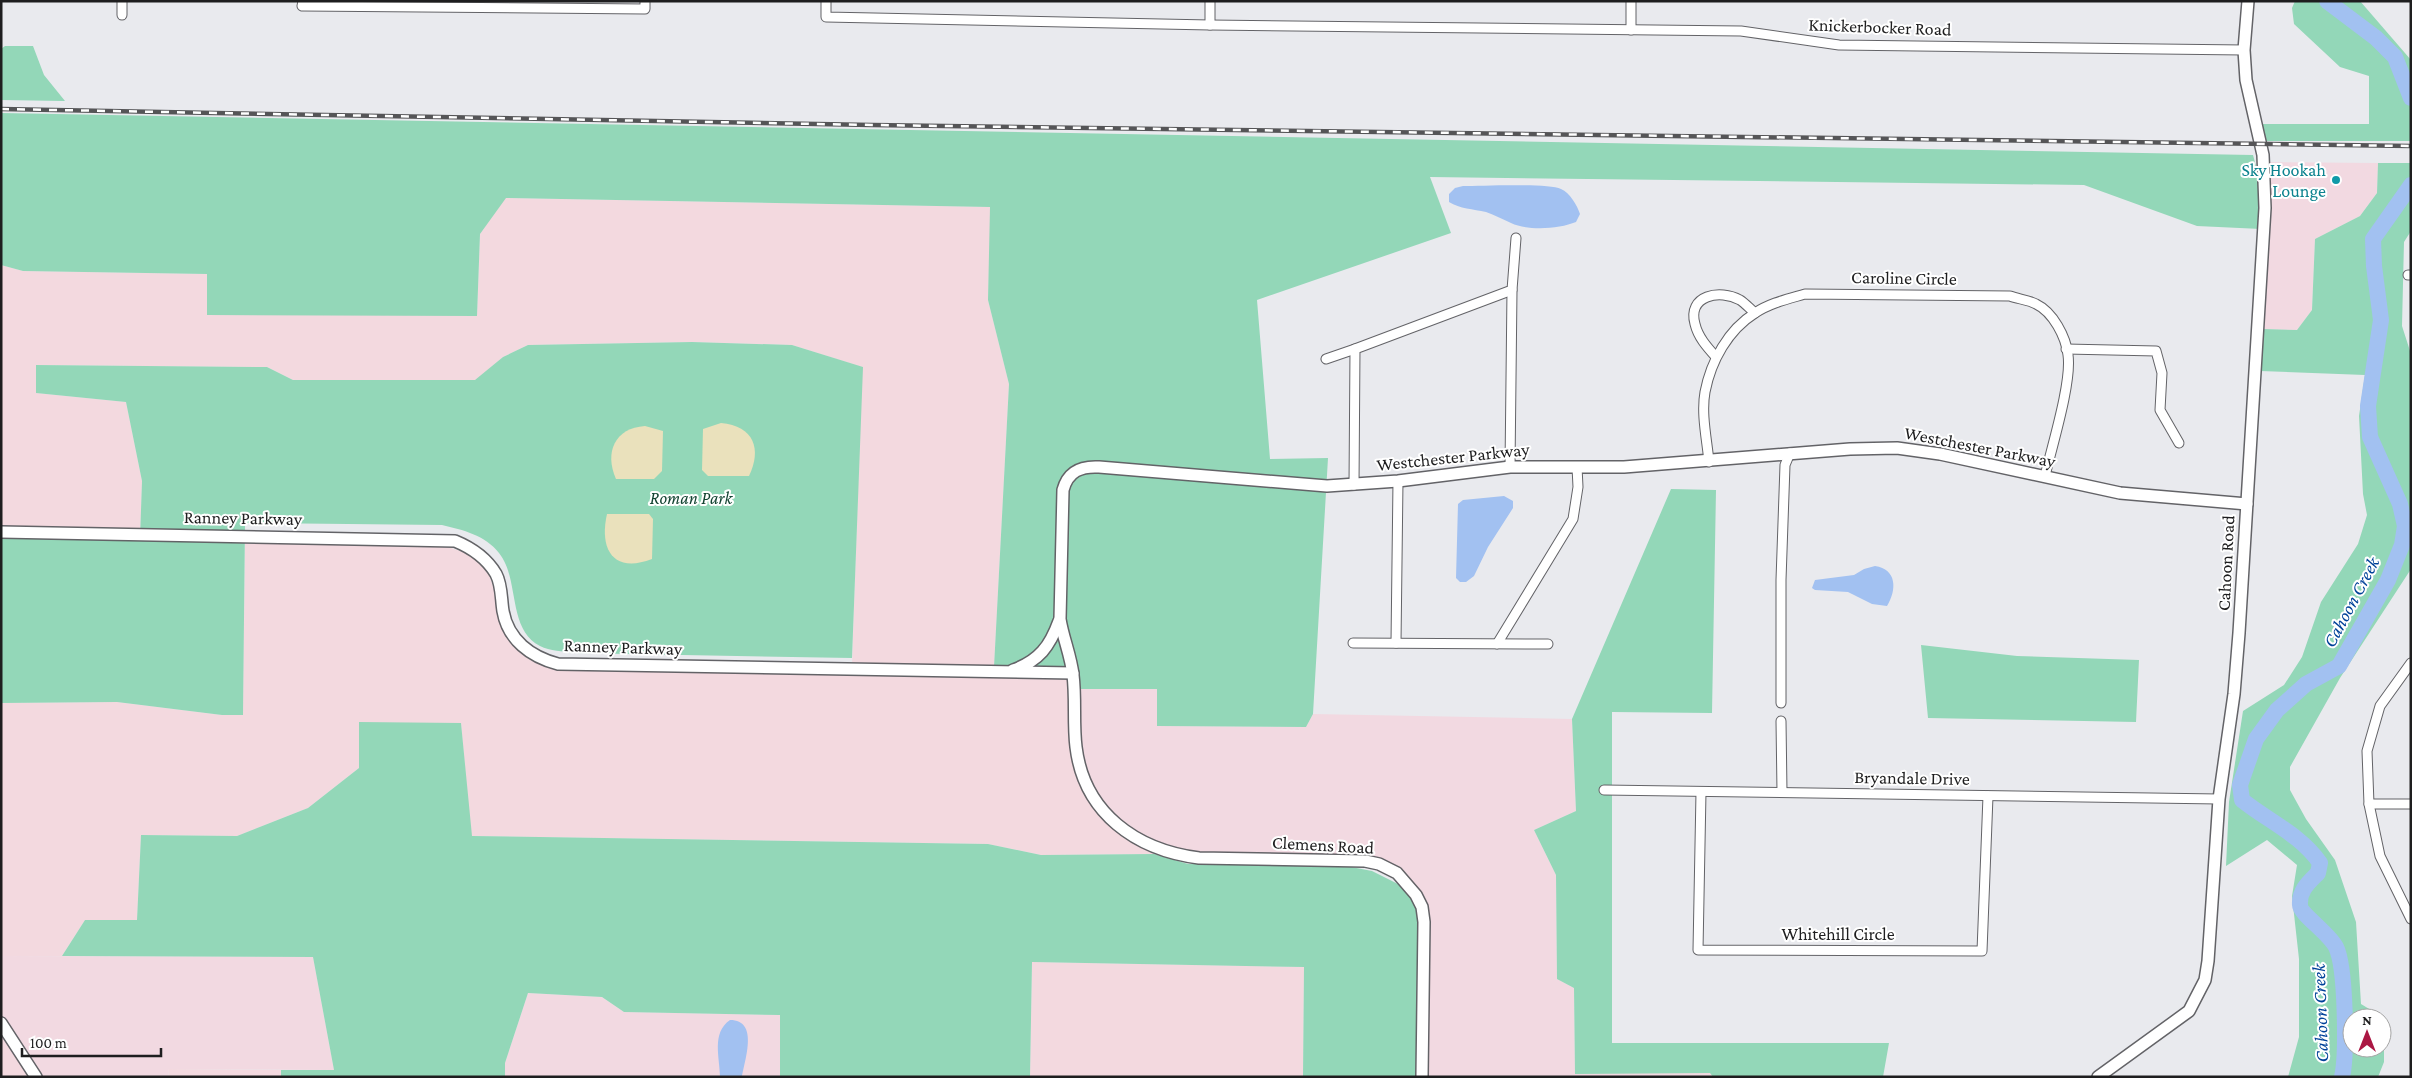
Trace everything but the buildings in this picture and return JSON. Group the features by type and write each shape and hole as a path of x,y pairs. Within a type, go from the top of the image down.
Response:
{"street":[{"path":"122,1 122,15"},
{"path":"302,1 302,6 645,5"},
{"name":"Knickerbocker Road","path":"826,1 826,17 1210,25 1741,31 1839,45 2244,50"},
{"path":"1210,1 1210,25"},
{"path":"1631,1 1631,30"},
{"name":"Cahoon Road","path":"2098,1077 2189,1011 2205,980 2208,961 2219,799 2234,694 2266,196 2263,155 2246,80 2244,50 2248,1"},
{"path":"1510,467 1512,290 1516,238"},
{"path":"1326,359 1512,290"},
{"path":"1716,357 1703,342 1695,324 1694,314 1697,305 1702,299 1709,295 1718,294 1731,296 1741,300 1755,313"},
{"name":"Caroline Circle","path":"1709,462 1705,393 1716,357 1724,343 1755,313 1778,302 1805,294 2010,296 2037,304 2051,316 2062,336 2066,349 2068,373 2045,476"},
{"path":"1354,485 1355,349"},
{"path":"2066,349 2156,351 2162,373 2160,410 2179,443"},
{"name":"Westchester Parkway","path":"1155,848 1131,837 1112,821 1089,789 1080,769 1076,748 1073,673 1063,638 1060,619 1063,490 1068,477 1085,466 1327,486 1398,481 1510,467 1624,467 1709,462 1790,453 1897,448 1940,454 2132,494 2246,504"},
{"path":"1781,703 1781,571 1785,465 1790,453"},
{"path":"1497,644 1573,519 1578,487 1577,467"},
{"path":"1396,643 1398,481"},
{"name":"Ranney Parkway","path":"1,532 455,541 469,546 490,565 500,587 504,612 512,634 532,655 544,660 573,665 1073,673"},
{"path":"1007,672 1023,667 1045,651 1054,637 1060,619"},
{"path":"1353,643 1548,644"},
{"path":"2411,663 2380,706 2367,751 2369,804 2380,856 2411,919"},
{"path":"1781,721 1782,792"},
{"name":"Bryandale Drive","path":"1604,790 2219,799"},
{"name":"Whitehill Circle","path":"1701,792 1698,950 1982,951 1988,796"},
{"path":"2369,804 2411,804"},
{"name":"Clemens Road","path":"1155,848 1175,855 1199,858 1365,862 1380,864 1397,873 1418,896 1424,922 1422,1077"},
{"path":"1,1023 36,1077"}],"shaded area":[{"path":"2267,162 2378,163 2377,193 2360,216 2315,239 2312,310 2297,330 2263,329"},
{"path":"505,198 991,207 988,300 1009,384 994,667 852,666 862,367 792,345 692,342 528,345 503,357 476,380 293,380 267,367 37,365 36,393 126,402 142,481 140,540 1,538 1,265 23,271 208,274 207,315 477,315 480,234"},
{"path":"245,544 416,544 451,548 472,555 488,571 495,593 502,629 515,647 531,660 560,667 1069,677 1071,751 1098,810 1125,837 1154,854 1041,855 988,844 471,836 461,723 359,723 359,768 308,808 237,836 141,835 137,920 85,920 62,956 1,956 1,703 117,702 222,715 243,715"},
{"path":"1078,689 1158,689 1158,726 1306,727 1313,714 1572,719 1576,811 1534,830 1556,875 1557,979 1574,988 1575,1073 1710,1073 1713,1077 1425,1077 1423,901 1382,861 1193,854 1145,840 1122,823 1102,802 1091,781 1081,755"},
{"path":"1,956 313,957 334,1070 168,1069 169,1077 42,1077 1,1014"},
{"path":"1032,962 1304,967 1303,1077 1030,1077"},
{"path":"528,993 602,997 624,1012 780,1015 780,1077 505,1077 505,1063"},
{"path":"1,1034 30,1077 1,1077"},
{"path":"168,1069 281,1070 281,1077 169,1077"}],"green space":[{"path":"2295,1 2360,1 2411,60 2411,141 2263,141 2260,124 2369,124 2369,76 2340,67 2294,24 2292,8"},
{"path":"5,46 33,46 44,75 65,101 1,100 1,49"},
{"path":"1,113 2253,155 2261,185 2261,229 2197,226 2084,185 1430,177 1451,233 1257,300 1270,459 1328,458 1313,714 1306,727 1157,726 1157,689 1078,689 1077,667 994,667 1009,384 988,300 990,207 506,198 480,234 477,316 207,315 207,274 23,271 1,265"},
{"path":"2378,163 2411,163 2411,231 2404,242 2402,326 2411,354 2411,569 2340,678 2290,767 2290,790 2306,819 2335,860 2356,922 2361,1004 2368,1008 2342,1008 2342,1058 2384,1058 2384,1062 2378,1077 2288,1077 2299,1037 2299,959 2292,896 2297,865 2267,840 2226,866 2229,802 2243,711 2284,685 2302,657 2321,602 2358,544 2367,515 2363,494 2359,416 2365,375 2260,371 2263,329 2297,330 2312,310 2315,239 2360,216 2377,193"},
{"name":"Roman Park","path":"692,342 792,345 863,367 852,658 574,653 552,650 540,646 530,638 523,628 518,616 510,576 505,564 493,547 473,534 442,525 245,523 243,715 222,715 117,702 1,703 1,538 140,539 142,481 126,402 36,393 36,365 267,367 293,380 475,380 503,357 528,345"},
{"path":"1671,489 1716,490 1712,713 1612,712 1612,1043 1889,1043 1883,1077 1713,1077 1710,1073 1575,1074 1574,988 1557,979 1556,875 1534,830 1576,811 1572,719"},
{"path":"1921,645 2017,656 2139,660 2136,722 1928,718"},
{"path":"359,722 461,723 472,836 988,844 1041,855 1154,854 1188,864 1346,866 1372,871 1404,887 1415,903 1419,923 1417,1077 1303,1077 1304,967 1032,962 1030,1077 780,1077 780,1015 624,1012 602,997 528,993 505,1063 505,1077 281,1077 281,1070 334,1070 313,957 62,956 85,920 137,920 141,835 237,836 308,808 359,768"}],"sand":[{"path":"721,423 741,429 748,434 752,441 755,448 755,457 749,476 708,476 702,470 703,429"},
{"path":"645,426 663,431 662,471 654,479 616,479 611,460 615,443 626,431"},
{"path":"607,514 649,514 653,519 652,559 639,563 627,563 619,561 612,555 607,548 605,538"}],"water":[{"path":"1529,185 1554,187 1561,189 1570,196 1580,214 1576,222 1561,226 1535,228 1518,226 1486,212 1449,202 1449,194 1455,188 1463,186"},
{"path":"1504,496 1513,501 1513,508 1488,547 1474,576 1466,582 1460,582 1456,578 1458,504 1463,500"},
{"path":"1875,566 1888,571 1893,581 1892,593 1887,606 1872,604 1848,592 1815,590 1812,588 1815,580 1854,575 1864,569"},
{"path":"730,1020 745,1026 747,1033 747,1051 742,1077 720,1077 718,1039 724,1025"}],"waterway":[{"name":"Cahoon Creek","path":"2327,1 2376,38 2395,57 2411,98"},
{"name":"Cahoon Creek","path":"2342,1077 2345,1050 2345,1011 2339,957 2336,947 2301,909 2300,905 2301,895 2308,883 2318,873 2320,863 2294,836 2242,800 2240,785 2256,739 2277,710 2306,684 2339,666 2388,580 2402,545 2405,526 2400,504 2370,437 2368,406 2381,320 2374,266 2373,239 2411,185"}],"railway":[{"path":"1,109 872,125 2411,146"}],"place":[{"name":"Sky Hookah Lounge","path":"2336,180"}]}
